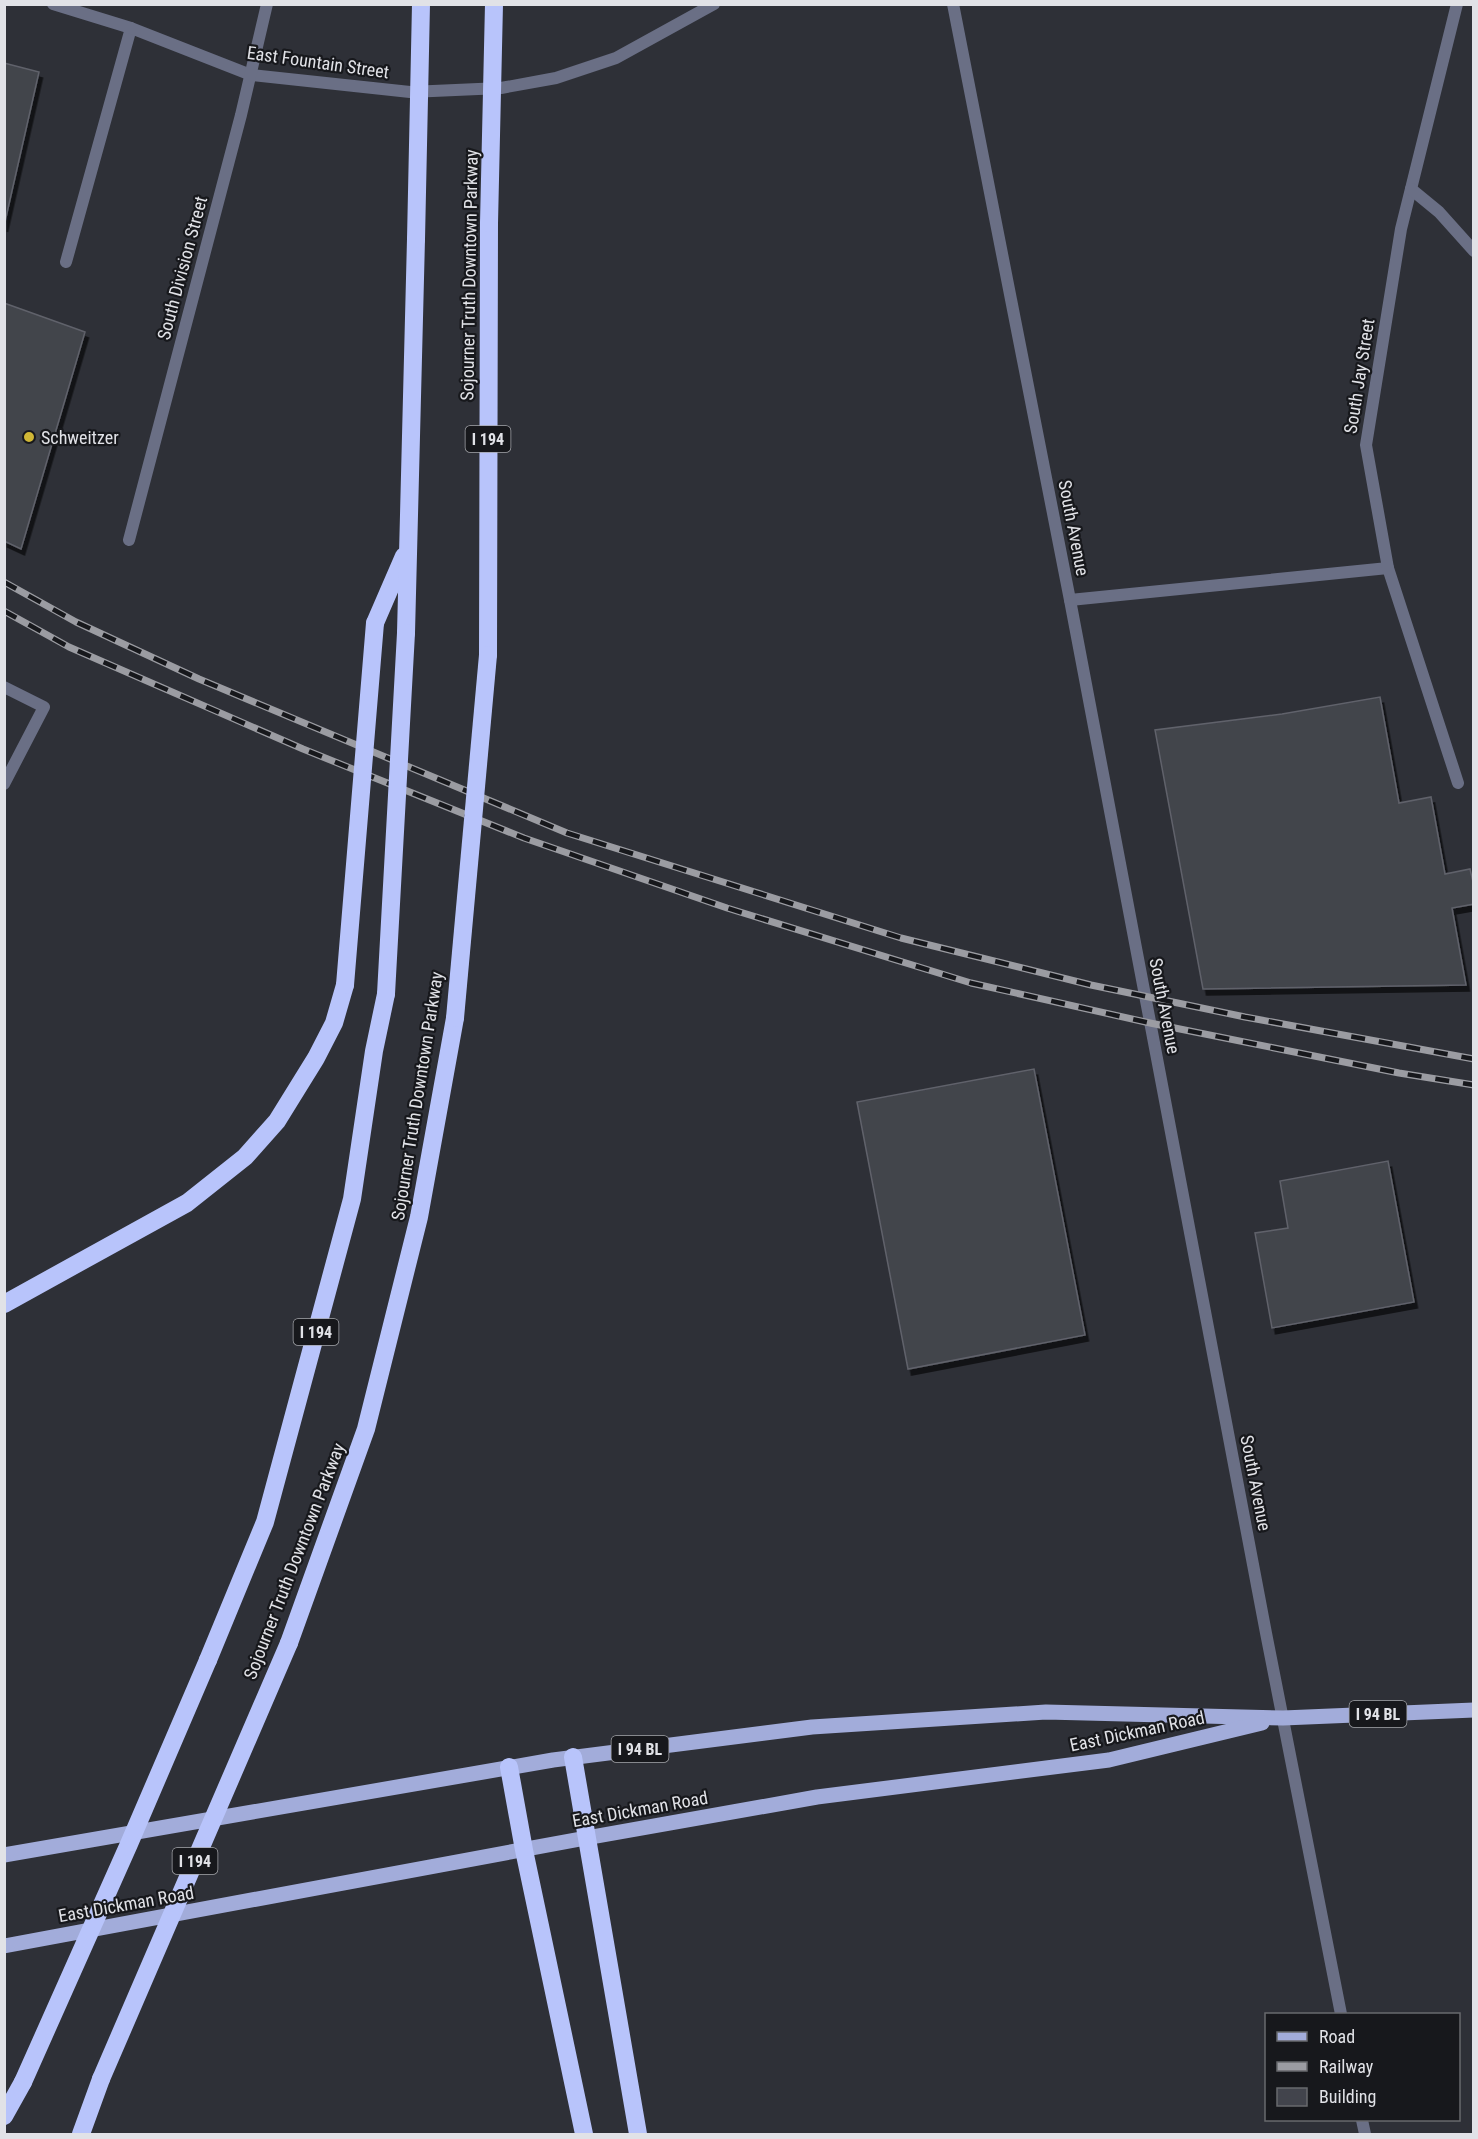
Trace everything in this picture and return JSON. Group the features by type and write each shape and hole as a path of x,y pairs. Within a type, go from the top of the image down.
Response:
{"highway":[{"name":"I 194","path":"4,2116 23,2082 129,1844 265,1522 352,1199 374,1051 386,994 406,633 421,4"},
{"name":"Sojourner Truth Downtown Parkway","path":"81,2134 101,2079 289,1643 366,1429 419,1217 455,1018 488,655 489,224 494,4"},
{"path":"4,1304 187,1203 245,1157 277,1121 316,1058 334,1023 345,985 375,623 409,546"},
{"path":"573,1757 638,2134"},
{"path":"509,1767 524,1850 584,2134"}],"main road":[{"name":"East Dickman Road","path":"4,1855 509,1767 812,1727 1046,1712 1282,1718 1473,1710"},
{"name":"East Dickman Road","path":"4,1946 817,1797 1109,1760 1282,1718"}],"street":[{"name":"East Fountain Street","path":"53,4 131,28 251,75 410,92 501,88 556,78 616,58 714,4"},
{"name":"South Division Street","path":"129,540 251,75 267,4"},
{"name":"South Avenue","path":"953,4 1070,600 1282,1718 1341,2013"},
{"name":"South Jay Street","path":"1457,4 1401,229 1366,445 1388,568 1458,783"},
{"path":"66,262 131,28"},
{"path":"1411,189 1438,212 1473,251"},
{"path":"1070,600 1388,568"},
{"path":"4,687 44,707 4,784"}],"building":[{"path":"4,63 39,72 4,226"},
{"name":"Schweitzer","path":"4,303 85,332 21,549 4,541"},
{"path":"1380,697 1399,803 1431,797 1445,874 1470,869 1474,886 1474,904 1452,908 1466,985 1203,989 1155,730 1282,714"},
{"path":"1034,1069 1085,1335 908,1369 857,1102"},
{"path":"1388,1161 1414,1302 1272,1328 1255,1233 1288,1228 1280,1181"}],"railway":[{"path":"4,582 76,622 199,679 567,833 901,938 1091,985 1245,1017 1474,1059"},
{"path":"4,611 69,647 303,749 524,838 727,908 971,983 1150,1023 1399,1073 1474,1085"}],"place":[{"name":"Schweitzer","path":"29,437"}]}
